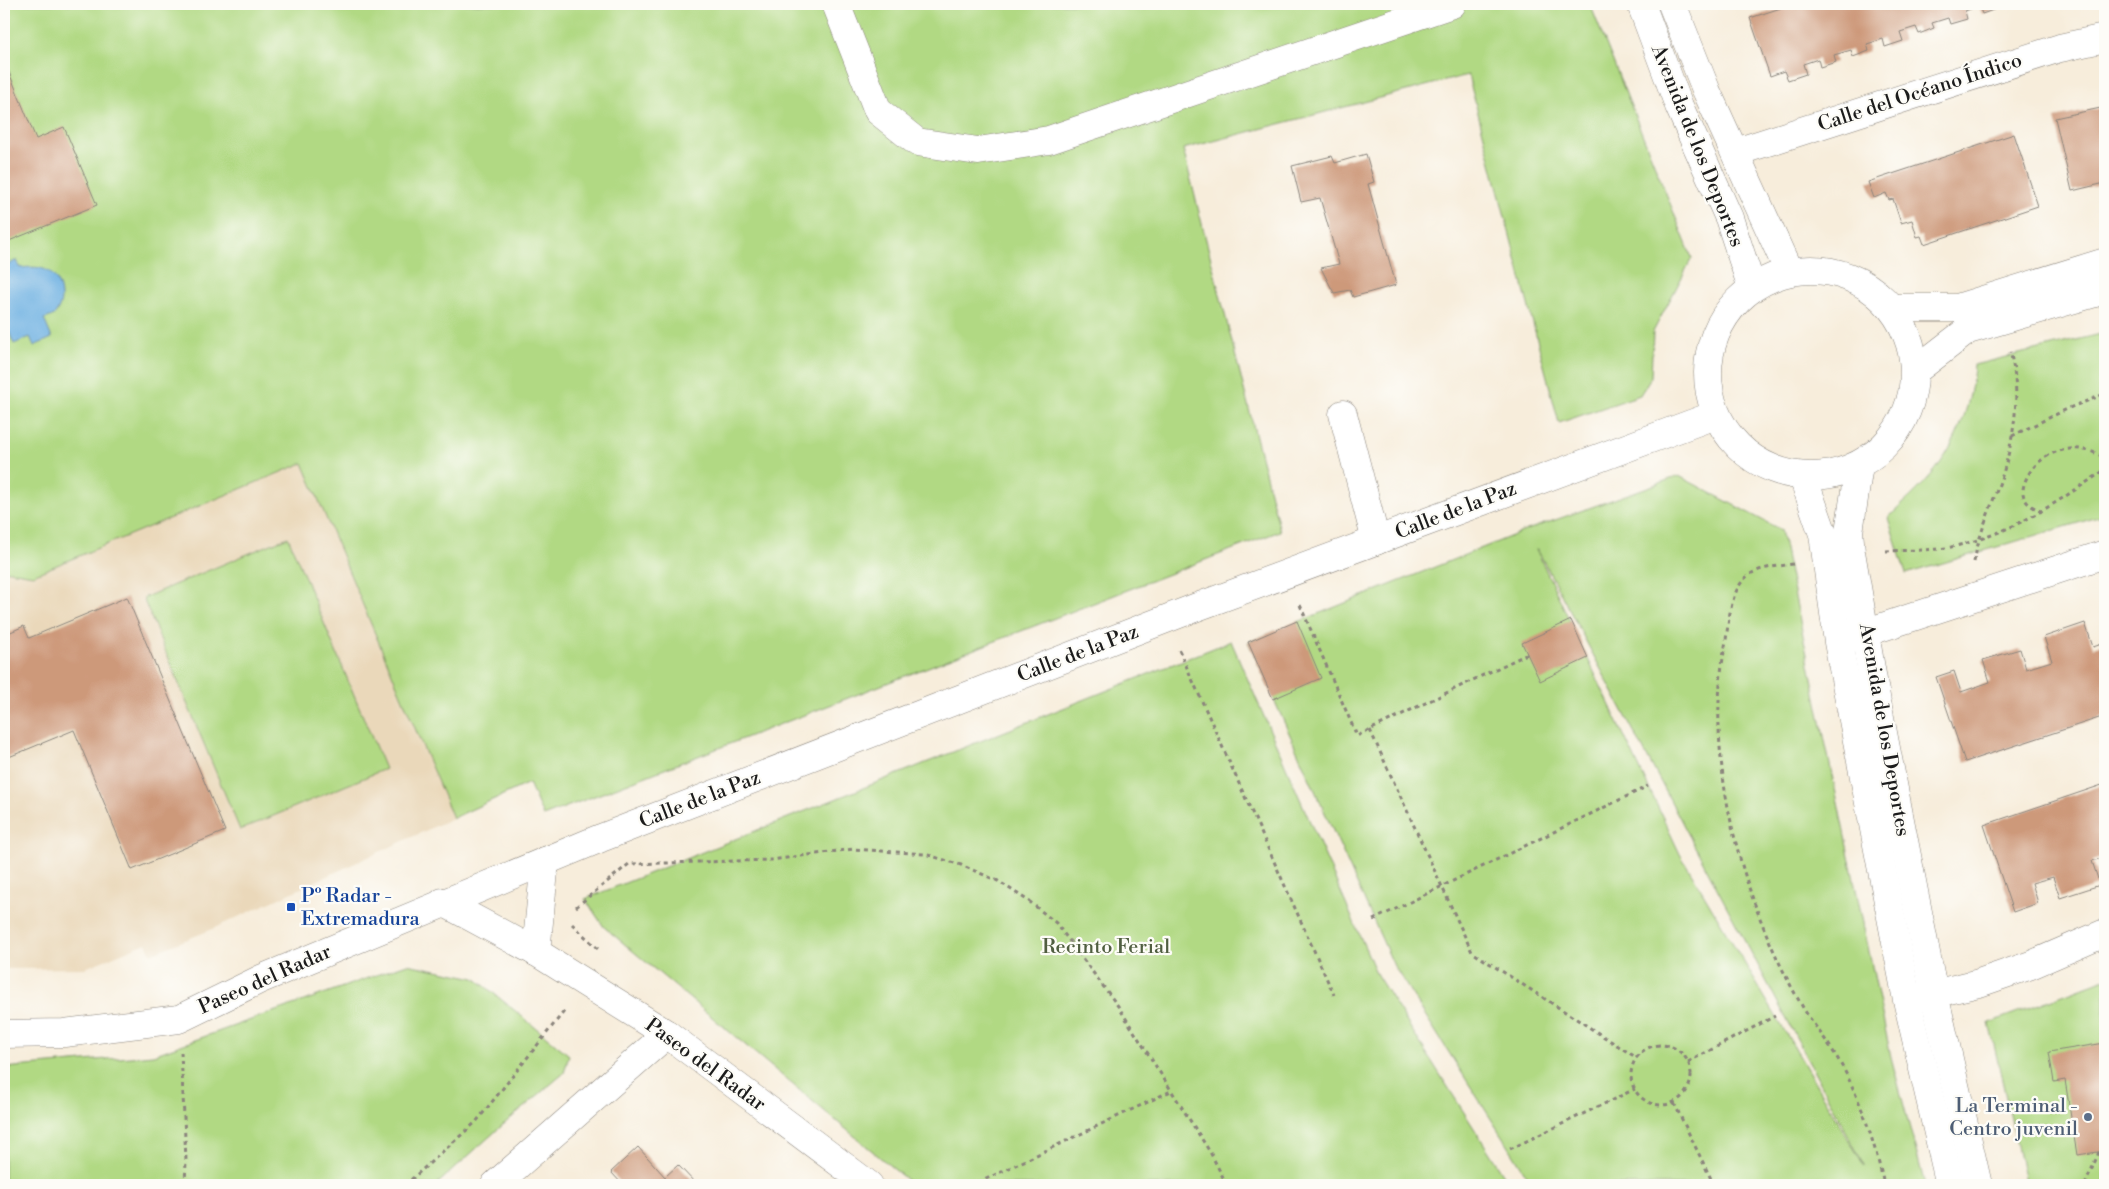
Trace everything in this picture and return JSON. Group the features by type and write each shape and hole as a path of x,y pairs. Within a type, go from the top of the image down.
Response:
{"street":[{"path":"836,4 878,110 917,142 978,151 1048,140 1452,4"},
{"name":"Avenida de los Deportes","path":"1642,4 1679,106 1729,218 1752,288"},
{"name":"Avenida de los Deportes","path":"1672,4 1707,92 1736,152 1759,208 1789,272"},
{"name":"Calle del Océano Índico","path":"1736,152 2060,48 2105,38"},
{"path":"1892,308 1957,308 2105,262"},
{"path":"1812,269 1836,272 1861,282 1878,294 1892,308 1909,340 1914,371 1911,400 1904,420 1877,453 1859,465 1841,472 1803,477 1783,473 1765,466 1737,446 1724,431 1715,415 1707,385 1709,352 1714,334 1722,318 1752,288 1771,277 1789,272 1812,269"},
{"path":"1914,371 1968,330 2105,290"},
{"path":"1343,414 1376,541"},
{"name":"Calle de la Paz","path":"443,902 1166,620 1715,415"},
{"name":"Avenida de los Deportes","path":"1859,465 1848,532 1875,692 1934,994 1978,1185"},
{"name":"Avenida de los Deportes","path":"1803,477 1823,534 1838,642 1907,1000 1950,1185"},
{"path":"1838,642 2105,554"},
{"path":"536,952 545,861"},
{"name":"Paseo del Radar","path":"4,1034 64,1033 179,1019 261,979 443,902 536,952 667,1034 869,1185"},
{"path":"1907,1000 1979,983 2031,965 2105,933"},
{"path":"495,1185 667,1034"}],"path":[{"path":"1968,599 1978,540 2004,470 2016,412 2014,364 2002,320"},
{"path":"2011,436 2069,408 2105,394"},
{"path":"2042,512 2024,498 2023,487 2033,468 2043,459 2056,451 2071,448 2085,449 2105,458"},
{"path":"1286,575 1358,736 1527,654"},
{"path":"1166,620 1334,995"},
{"path":"1370,730 1472,952 1637,1058"},
{"path":"1373,920 1648,786"},
{"path":"571,910 629,864 771,860 852,849 925,854 961,865 998,881 1030,902 1056,923 1118,1006 1173,1090 1210,1152 1227,1185"},
{"path":"405,1185 476,1122 586,983 605,955 571,922"},
{"path":"1688,1062 1775,1016"},
{"path":"179,1019 186,1160 185,1185"},
{"path":"1656,1046 1674,1048 1683,1054 1688,1062 1691,1081 1688,1090 1682,1098 1674,1103 1664,1106 1654,1104 1644,1100 1635,1089 1631,1074 1633,1064 1647,1049 1656,1046"},
{"path":"1510,1149 1635,1089"},
{"path":"980,1185 986,1178 1173,1090"},
{"path":"1674,1103 1714,1185"},
{"path":"2085,1185 2099,1152"}],"shaded area":[{"path":"303,462 453,818 210,930 151,954 146,943 85,968 4,969 4,570 33,575"}],"green space":[{"path":"4,4 1590,4 1692,258 1653,332 1651,377 1640,395 1559,423 1468,75 1183,149 1280,531 543,816 529,783 453,818 303,463 33,575 4,570"},
{"path":"2105,333 2105,515 1906,574 1888,518 1927,480 1949,450 1962,422 1970,394 1974,365"},
{"path":"1679,476 1781,530 1891,1057 1925,1185 1533,1185 1394,966 1248,642 1527,530","holes":["1537,549 1865,1167 1680,854"]},
{"path":"288,537 385,769 240,830 143,598"},
{"name":"Recinto Ferial","path":"1231,641 1377,975 1510,1185 913,1185 604,927 585,899"},
{"path":"407,964 475,978 569,1055 564,1073 436,1185 4,1185 4,1068 153,1055"},
{"path":"2105,979 2105,1185 2026,1185 1989,1023"}],"water":[{"path":"17,260 20,268 45,269 56,279 59,285 61,297 58,309 54,315 44,319 52,338 34,346 30,337 14,344 4,320 4,267"}],"building":[{"path":"1793,4 2010,4 1982,14 1979,6 1965,11 1967,19 1950,24 1948,18 1932,23 1934,28 1919,34 1916,27 1900,32 1903,41 1885,47 1883,39 1867,44 1869,51 1853,57 1851,50 1834,55 1836,62 1820,67 1818,59 1803,64 1806,74 1788,80 1784,71 1770,76 1750,18"},
{"path":"4,60 36,139 64,127 97,205 4,243"},
{"path":"2105,107 2105,183 2072,191 2055,118"},
{"path":"2014,134 2038,206 1924,244 1921,236 1917,237 1912,220 1901,223 1893,199 1889,200 1886,193 1874,198 1868,182"},
{"path":"1366,154 1374,182 1368,184 1396,285 1353,297 1350,290 1334,293 1321,268 1339,264 1320,198 1301,202 1292,166 1332,156 1335,163"},
{"path":"127,597 225,831 132,870 74,730 4,759 4,635 24,626 29,638"},
{"path":"1571,620 1588,658 1540,681 1522,643"},
{"path":"1297,621 1321,678 1273,699 1248,642"},
{"path":"2085,623 2093,647 2105,643 2105,716 1965,762 1936,677 1954,671 1961,692 1990,682 1983,660 2020,649 2026,669 2052,661 2044,637"},
{"path":"2105,784 2105,857 2092,861 2100,885 2060,898 2053,877 2032,883 2038,903 2013,912 1984,825"},
{"name":"La Terminal - Centro juvenil","path":"2105,1043 2105,1151 2077,1155 2065,1080 2054,1082 2049,1052"},
{"path":"638,1147 665,1177 678,1165 697,1185 623,1185 611,1172"}],"place":[{"name":"Pº Radar - Extremadura","path":"291,907"},
{"name":"La Terminal - Centro juvenil","path":"2088,1117"}]}
